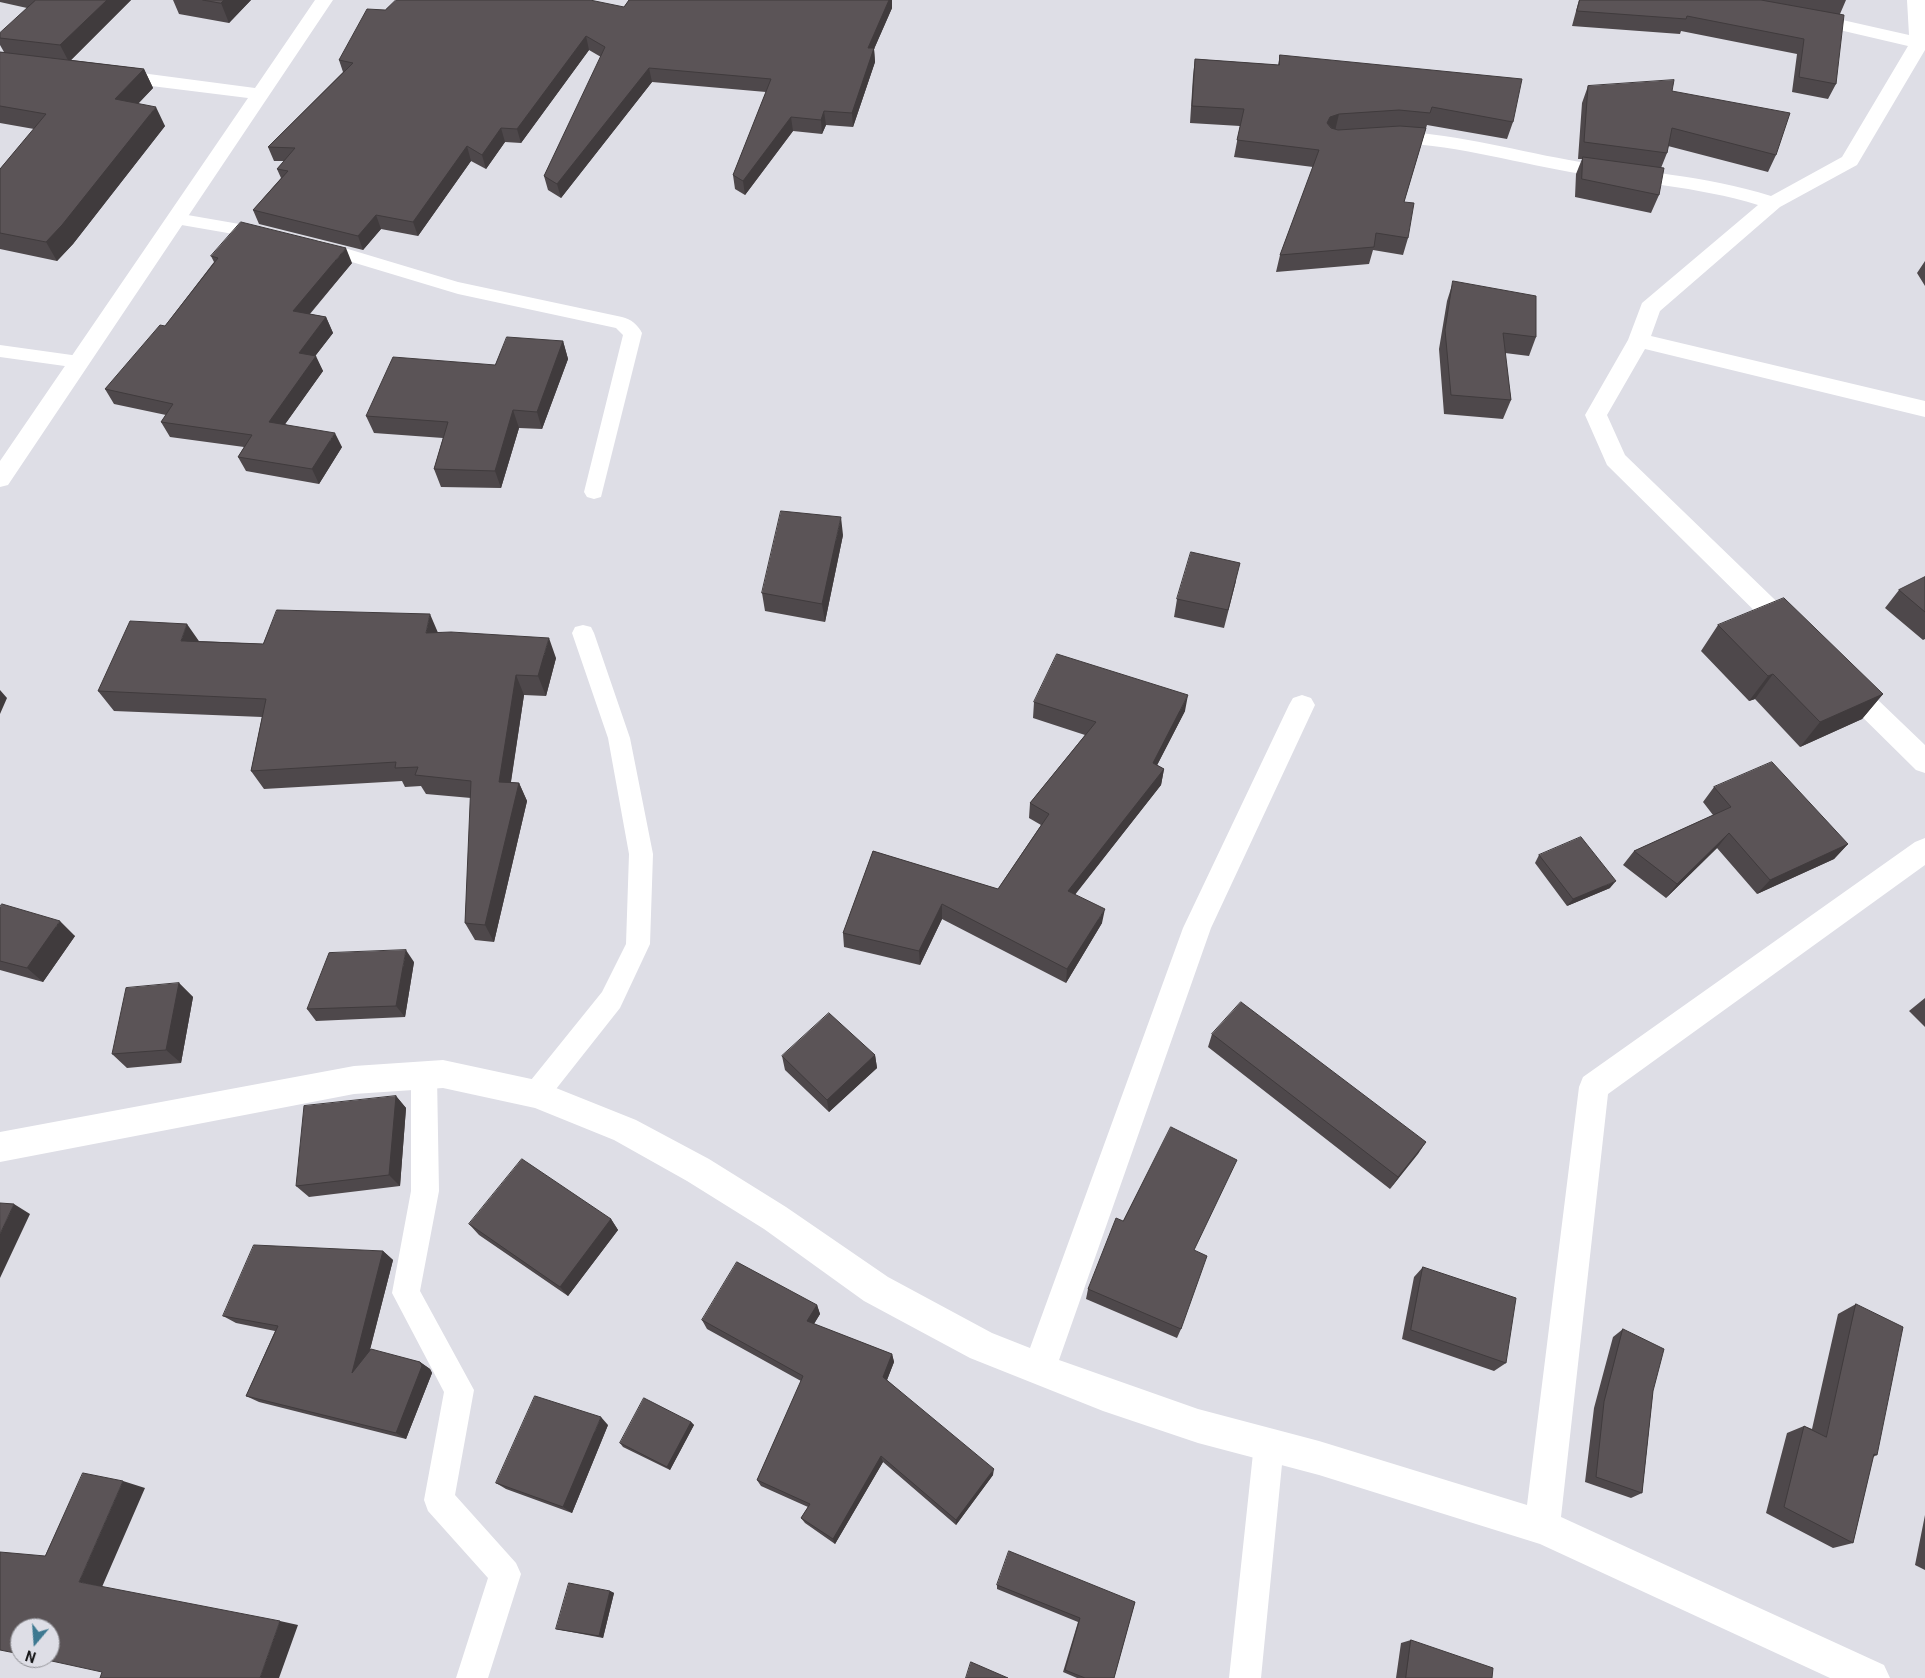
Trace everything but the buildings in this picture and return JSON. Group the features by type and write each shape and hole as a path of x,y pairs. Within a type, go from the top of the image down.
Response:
{"street":[{"path":"0,479 324,0"},
{"path":"1805,645 1615,459 1596,415 1639,340 1650,308 1773,203 1850,161 1922,43 1916,0"},
{"path":"1789,14 1922,43"},
{"path":"96,73 259,94"},
{"path":"1364,138 1413,136 1489,148 1570,166 1665,178 1742,192 1773,203"},
{"path":"1639,340 1925,409"},
{"path":"1826,666 1925,762"},
{"path":"1039,1369 1198,928 1302,705"},
{"path":"1542,1527 1594,1087 1925,850"},
{"path":"0,1147 354,1080 443,1074 536,1094 625,1130 776,1218 876,1289 982,1346 1103,1394 1179,1420 1269,1444 1542,1527 1627,1564 1871,1678"}],"lane":[{"path":"176,219 245,229 283,238"},
{"path":"302,243 350,254 435,282 530,305 622,323 634,333 594,492"},
{"path":"0,350 79,362"},
{"path":"536,1094 611,1000 638,944 640,854 619,738 583,633"},
{"path":"424,1076 424,1192 406,1294 459,1390 439,1500 504,1574 472,1678"},
{"path":"1245,1678 1269,1444"}]}
